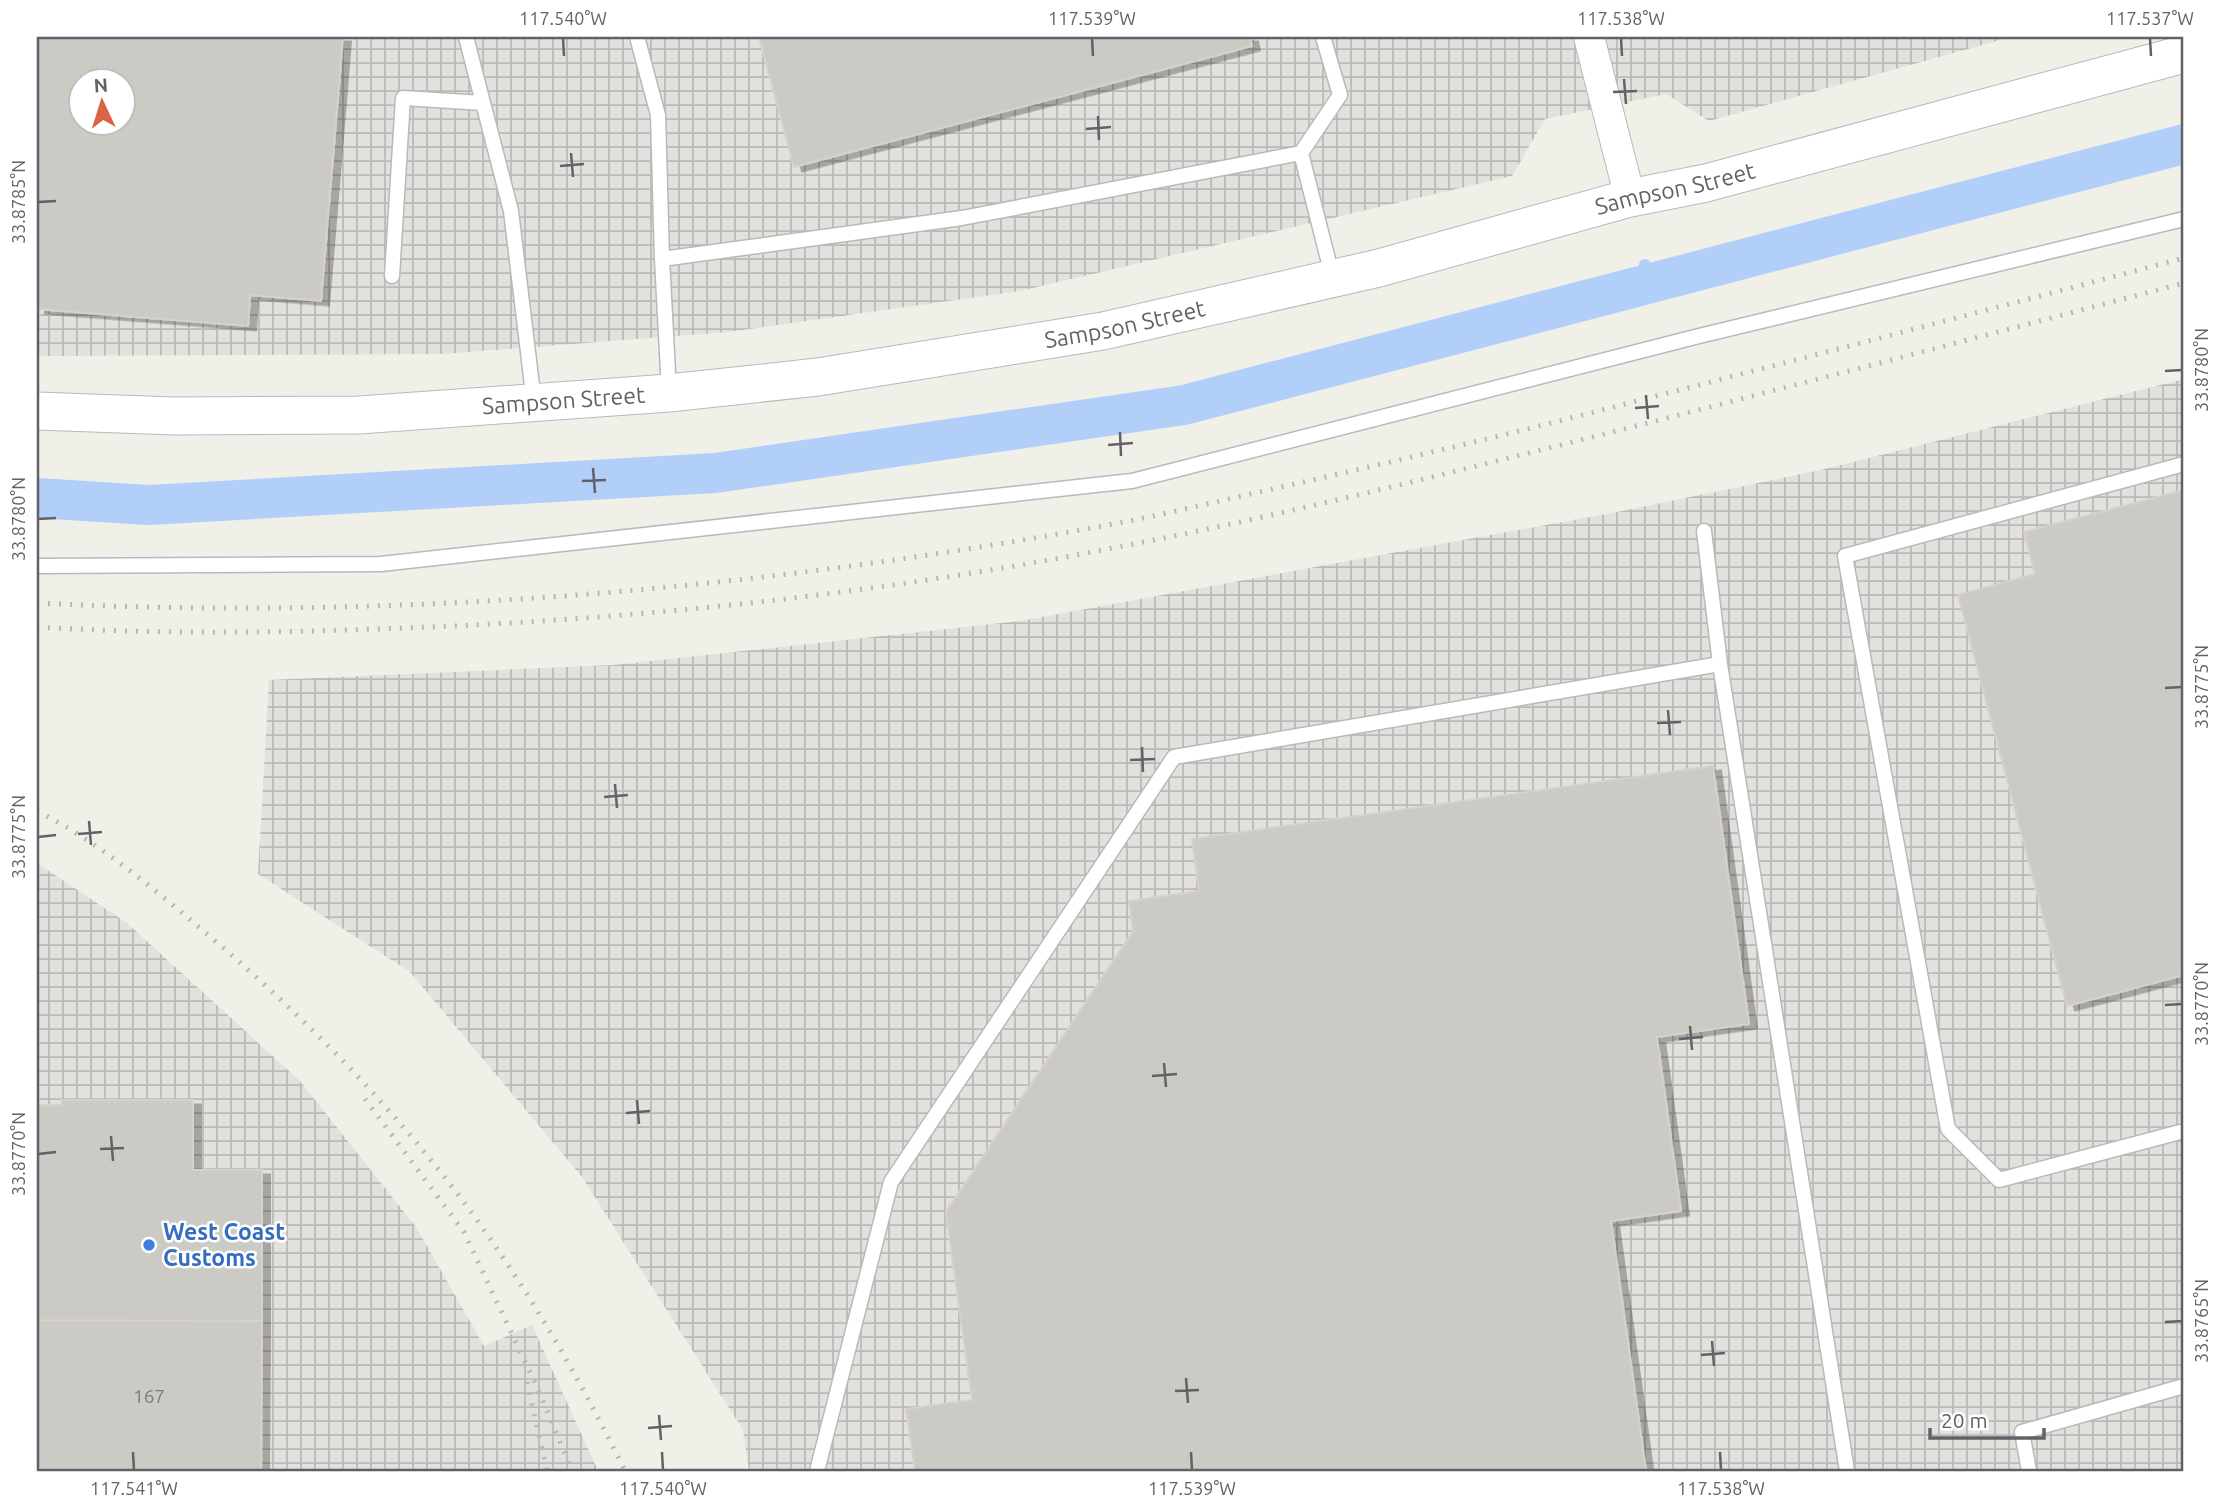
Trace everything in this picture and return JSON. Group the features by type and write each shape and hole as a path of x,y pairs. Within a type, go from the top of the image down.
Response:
{"street":[{"path":"1589,37 1630,198"},
{"name":"Sampson Street","path":"37,411 174,416 359,415 534,404 818,377 1103,331 1333,279 1630,198 1706,183 2184,54"}],"lane":[{"path":"466,37 511,211 534,404"},
{"path":"637,37 658,115 669,393"},
{"path":"662,259 962,218 1301,153 1339,96 1323,37"},
{"path":"392,276 403,97 483,103"},
{"path":"1301,153 1333,279"},
{"path":"37,566 381,564 1132,481 1686,340 2184,219"},
{"path":"2184,464 1845,555 1948,1129 1999,1180 2184,1131"},
{"path":"1704,531 1720,664 1847,1471"},
{"path":"817,1471 891,1182 1174,757 1720,664"},
{"path":"2029,1471 2022,1432 2184,1386"}],"shaded area":[{"path":"37,37 2011,37 1709,121 1666,94 1545,119 1512,176 1020,291 728,332 442,354 37,356"},
{"path":"2184,379 2184,1471 749,1471 743,1430 582,1177 410,972 258,874 269,680 613,665 1020,621 1617,512 1821,470"},
{"path":"37,863 127,923 300,1081 416,1227 484,1346 532,1325 598,1471 37,1471"}],"building":[{"path":"37,37 343,37 321,301 250,295 248,326 37,309"},
{"path":"759,37 1250,37 1252,46 794,167"},
{"path":"2184,490 2184,975 2067,1006 1958,595 2035,574 2024,532"},
{"path":"1713,766 1749,1024 1657,1037 1681,1211 1611,1221 1646,1471 915,1471 906,1409 972,1400 946,1212 1133,931 1129,901 1199,891 1192,839"},
{"name":"West Coast Customs","path":"62,1100 193,1100 193,1170 262,1170 262,1321 37,1320 37,1105 62,1105"},
{"path":"37,1320 262,1321 261,1471 37,1471"}],"waterway":[{"path":"37,498 149,505 715,473 1184,405 2184,144"},
{"path":"1645,265 1653,283"},
{"path":"594,468 595,480"}],"railway":[{"path":"37,603 306,608 441,603 709,583 975,548 1140,519 1314,480 1547,424 2184,258"},
{"path":"37,627 249,632 564,620 749,603 934,579 1118,547 1339,499 1636,426 2184,283"},
{"path":"37,811 81,836 142,880 238,960 311,1028 380,1100 444,1176 516,1277 574,1373 625,1471"},
{"path":"365,1099 464,1232 541,1396 572,1471"},
{"path":"527,1382 547,1471"}],"place":[{"name":"West Coast Customs","path":"149,1245"}]}
